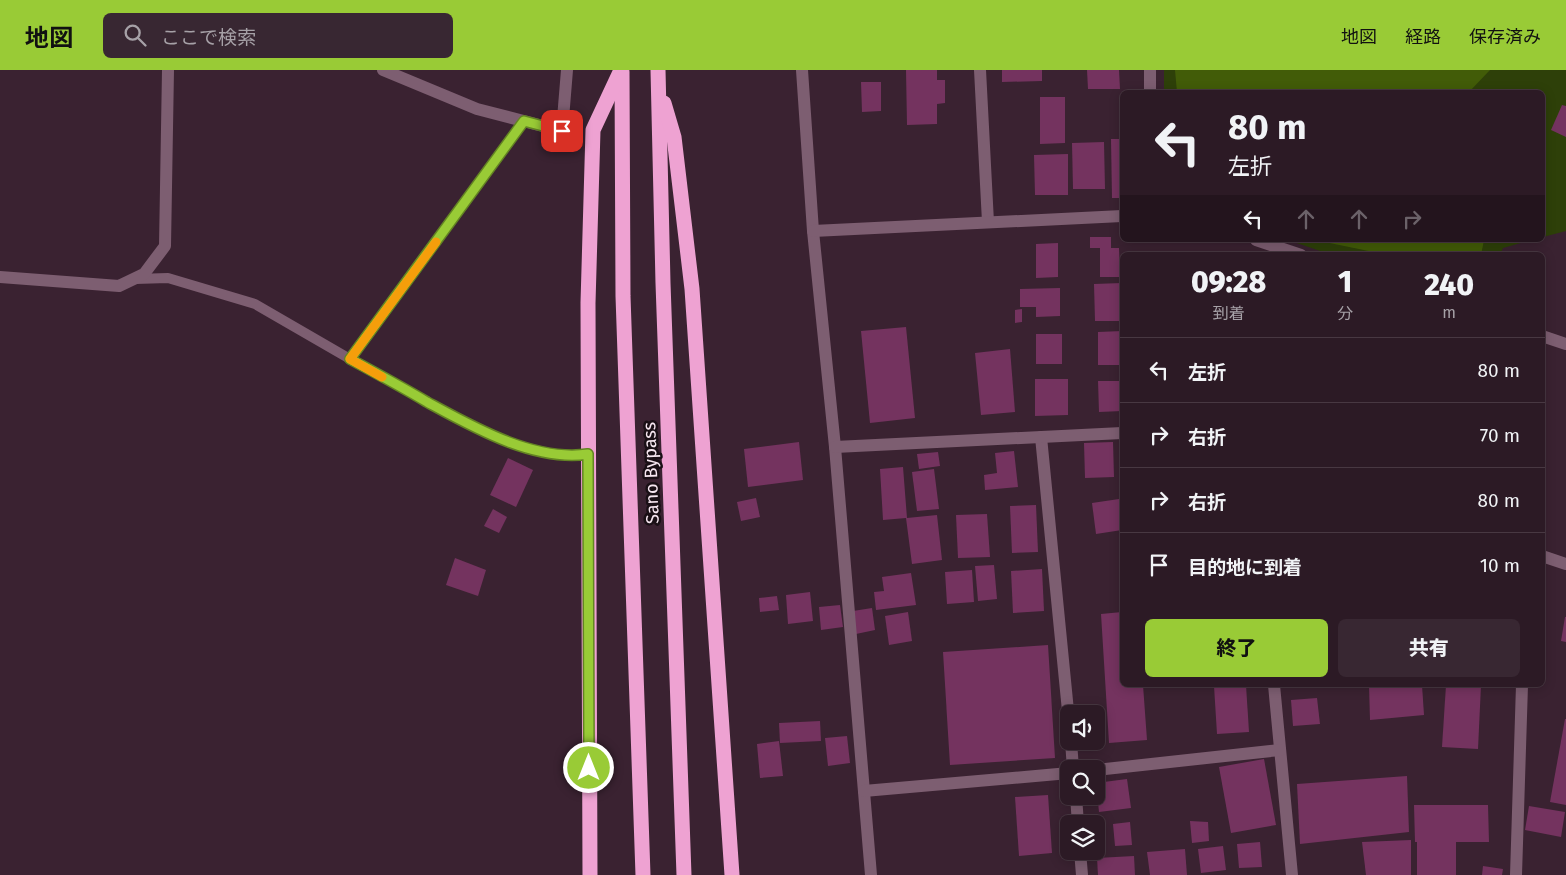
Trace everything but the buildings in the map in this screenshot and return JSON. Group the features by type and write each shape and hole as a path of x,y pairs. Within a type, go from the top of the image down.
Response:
{"highway":[{"name":"Sano Bypass","path":"622,70 622,296 643,875"},
{"path":"590,875 588,303 594,130 622,70"},
{"name":"Sano Bypass","path":"658,76 663,284 684,875"},
{"path":"658,76 674,137 692,289 732,875"}],"street":[{"path":"0,277 119,286 144,274 165,246 168,70"},
{"path":"383,70 477,109 562,131 567,70"},
{"path":"802,70 813,231 835,446 871,875"},
{"path":"980,70 988,222"},
{"path":"1150,70 1150,90"},
{"path":"813,231 1120,216"},
{"path":"1262,242 1292,252"},
{"path":"1545,337 1566,344"},
{"path":"835,446 1120,433"},
{"path":"1041,437 1067,705"},
{"path":"1545,557 1566,564"},
{"path":"1274,687 1292,875"},
{"path":"1516,875 1522,687"},
{"path":"1105,769 1280,750"},
{"path":"864,791 1060,774"},
{"path":"1081,860 1082,875"}],"lane":[{"path":"350,359 524,121"},
{"path":"134,279 168,278 255,304 481,431 545,453 588,454"}],"green space":[{"path":"1164,70 1566,70 1566,231 1545,236 1545,90 1164,90"},
{"path":"1175,70 1490,70 1471,90 1177,90"},
{"path":"1294,242 1524,242 1503,248 1501,252 1323,252"},
{"path":"1325,242 1484,242 1482,252 1373,252"}],"slow traffic":[{"path":"382,377 350,359 436,242"}],"route":[{"path":"562,131 524,121 350,359 481,431 545,453 588,454 589,768"}]}
